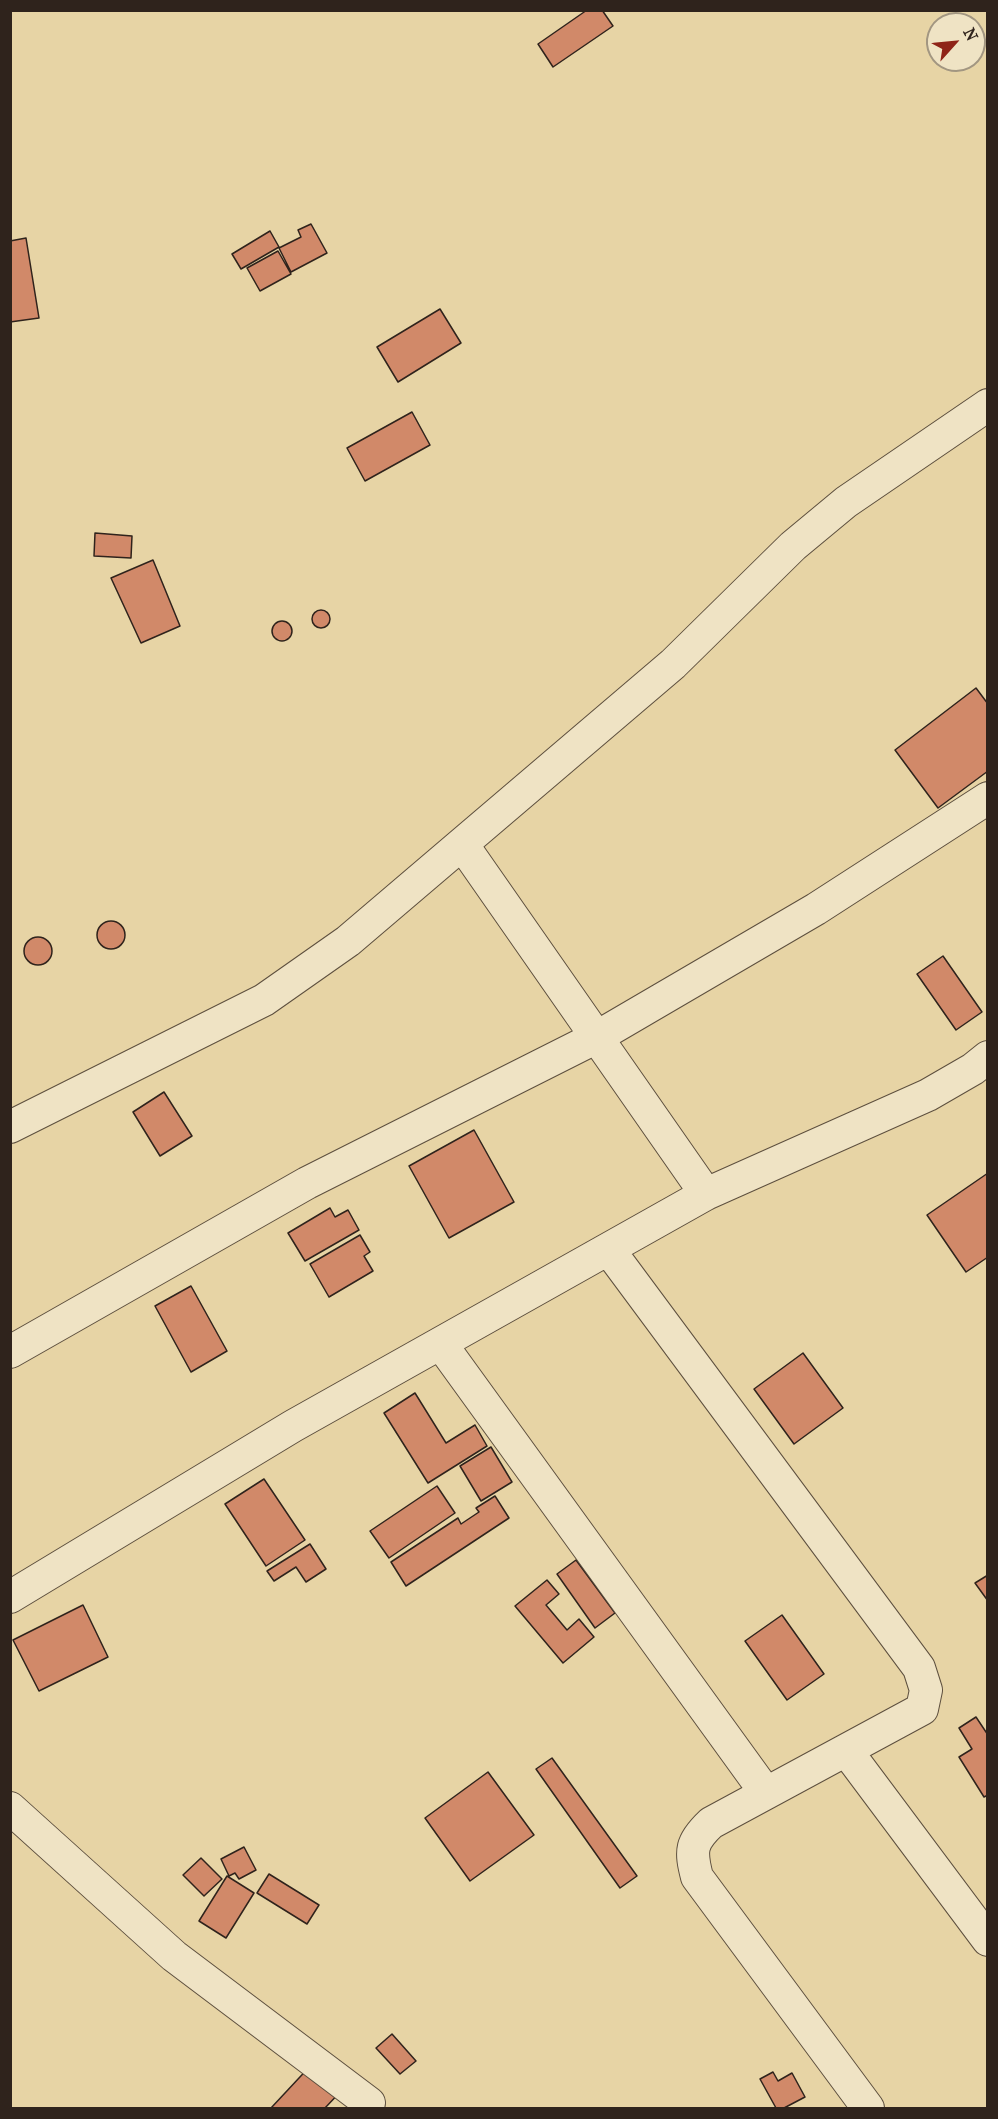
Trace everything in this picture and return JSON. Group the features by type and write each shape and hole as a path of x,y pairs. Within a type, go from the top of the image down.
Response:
{"street":[{"path":"10,1127 264,1000 348,941 673,664 802,538 846,502 987,405"},
{"path":"10,1352 307,1184 597,1037 816,909 987,798"},
{"path":"462,844 706,1194"},
{"path":"13,1590 293,1426 706,1194 928,1095 973,1070 987,1057"},
{"path":"609,1250 919,1668 926,1690 922,1709 711,1823 695,1838 692,1858 697,1877 868,2109"},
{"path":"441,1344 766,1793"},
{"path":"846,1750 987,1940"},
{"path":"10,1808 174,1956 369,2103"}],"building":[{"path":"587,10 602,10 613,26 553,67 538,44"},
{"path":"311,224 327,253 291,272 279,248 301,237 298,230"},
{"path":"270,231 279,247 241,269 232,254"},
{"path":"26,238 39,318 10,322 10,241"},
{"path":"278,251 291,274 260,291 247,268"},
{"path":"440,309 461,343 398,382 377,347"},
{"path":"412,412 430,445 365,481 347,448"},
{"path":"95,533 132,536 131,558 94,556"},
{"path":"153,560 180,626 141,643 111,578"},
{"path":"321,610 327,613 330,619 327,625 321,628 315,625 312,619 315,613"},
{"path":"282,621 289,624 292,631 289,638 282,641 275,638 272,631 275,624"},
{"path":"976,688 988,704 988,771 938,808 895,750"},
{"path":"111,921 121,925 125,935 121,945 111,949 101,945 97,935 101,925"},
{"path":"38,937 48,941 52,951 48,961 38,965 28,961 24,951 28,941"},
{"path":"943,956 982,1012 956,1030 917,974"},
{"path":"164,1092 192,1136 160,1156 133,1112"},
{"path":"474,1130 514,1202 449,1238 409,1166"},
{"path":"988,1173 988,1257 966,1272 927,1215"},
{"path":"330,1208 335,1217 348,1210 359,1230 305,1261 288,1233"},
{"path":"360,1235 370,1252 364,1256 373,1271 329,1297 310,1264"},
{"path":"191,1286 227,1351 191,1372 155,1306"},
{"path":"803,1353 843,1408 794,1444 754,1389"},
{"path":"415,1393 446,1443 475,1425 487,1446 428,1483 384,1413"},
{"path":"491,1447 512,1482 481,1501 460,1466"},
{"path":"264,1479 305,1540 266,1566 225,1504"},
{"path":"437,1486 455,1513 389,1558 370,1531"},
{"path":"495,1496 509,1518 406,1586 391,1562 458,1518 461,1524 479,1512 476,1508"},
{"path":"310,1544 326,1569 306,1582 296,1567 274,1581 267,1571"},
{"path":"576,1560 615,1613 595,1628 557,1574"},
{"path":"988,1575 988,1601 975,1583"},
{"path":"547,1580 559,1594 546,1605 567,1630 579,1619 594,1637 563,1663 515,1606"},
{"path":"83,1605 108,1657 39,1691 13,1640"},
{"path":"782,1615 824,1674 787,1700 745,1641"},
{"path":"976,1717 988,1735 988,1795 984,1797 959,1757 972,1749 959,1728"},
{"path":"552,1758 637,1876 620,1888 536,1769"},
{"path":"488,1772 534,1835 470,1881 425,1818"},
{"path":"244,1847 256,1870 239,1879 235,1873 229,1876 221,1859"},
{"path":"201,1858 222,1879 204,1896 183,1875"},
{"path":"269,1874 319,1905 307,1924 257,1893"},
{"path":"227,1876 254,1893 226,1938 199,1921"},
{"path":"392,2034 416,2061 400,2074 376,2048"},
{"path":"313,2063 342,2090 325,2108 271,2108"},
{"path":"773,2072 778,2081 792,2073 805,2097 784,2108 776,2108 760,2079"}]}
